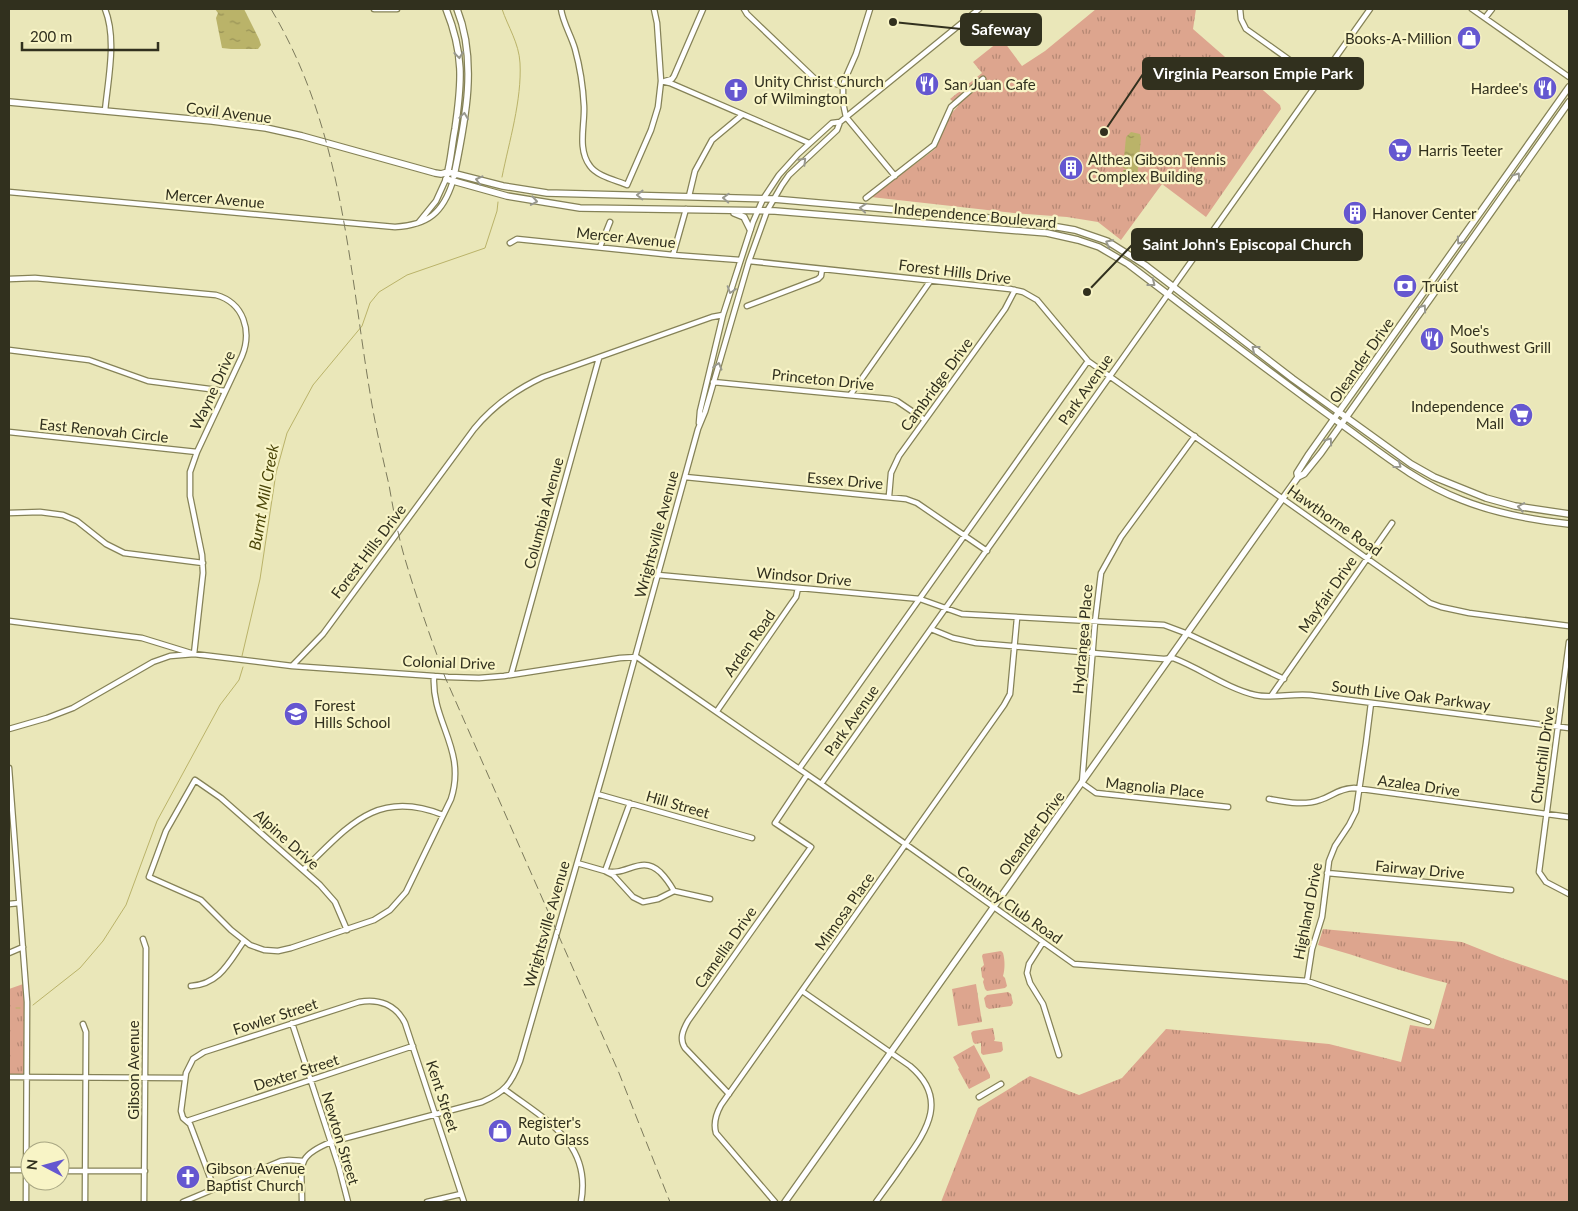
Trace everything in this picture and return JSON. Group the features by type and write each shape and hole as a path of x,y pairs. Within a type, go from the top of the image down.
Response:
{"main road":[{"path":"446,9 457,40 461,72 460,93 448,172 450,180"},
{"path":"450,180 455,174 469,74 466,41 458,9"},
{"name":"Oleander Drive","path":"1298,478 1297,473 1334,419 1569,87"},
{"name":"Covil Avenue","path":"9,102 212,121 266,128 441,174 450,180"},
{"name":"Oleander Drive","path":"785,1202 1283,498 1298,478 1304,474 1341,424 1569,102"},
{"path":"441,174 448,172"},
{"name":"Independence Boulevard","path":"448,172 503,186 547,193 763,199 1023,221 1065,227 1107,241 1131,256 1288,375 1405,460 1434,477 1486,498 1514,506 1569,514"},
{"name":"Independence Boulevard","path":"450,180 507,196 580,208 768,211 1032,231 1060,235 1089,243 1108,251 1128,264 1405,471 1461,500 1492,511 1569,524"},
{"path":"725,210 744,217 750,229"},
{"path":"1539,520 1569,520"}],"street":[{"path":"105,9 111,28 105,111"},
{"path":"374,9 397,9"},
{"path":"561,9 575,48 581,78 584,106 584,152 589,166 596,172 627,185 653,124 661,81 657,23 654,9"},
{"path":"661,81 669,80 674,76 703,9"},
{"path":"744,9 814,78 843,86"},
{"path":"870,9 856,54 843,86 843,103 846,117 896,176"},
{"name":"Wrightsville Avenue","path":"504,1090 511,1082 520,1061 597,794 698,429 761,224 789,175 837,130 840,122 979,9"},
{"path":"1240,9 1241,19 1246,29 1319,81"},
{"path":"1362,9 1368,10"},
{"path":"1472,9 1569,77"},
{"path":"1485,18 1492,9"},
{"name":"Park Avenue","path":"821,784 1368,10"},
{"path":"866,198 934,145 951,107 983,80"},
{"path":"661,81 670,83 809,143"},
{"path":"689,196 695,171 712,140 742,115"},
{"name":"Wrightsville Avenue","path":"698,429 700,411 723,315 750,229 763,199 778,175 809,143 832,123 840,122"},
{"name":"Mercer Avenue","path":"9,192 394,227 425,222 438,210 448,195 450,180"},
{"path":"673,255 686,209"},
{"path":"600,247 610,222"},
{"name":"Mercer Avenue","path":"510,243 517,239 740,260"},
{"name":"Forest Hills Drive","path":"749,261 1016,290 1028,294 1037,300 1088,361 1110,376"},
{"path":"747,306 818,279 821,276 822,269"},
{"name":"Wayne Drive","path":"9,279 35,278 211,295 224,298 233,304 241,314 248,333 244,351 196,452 190,472 189,491 203,563 203,584 194,654"},
{"path":"851,394 931,280"},
{"name":"Cambridge Drive","path":"889,496 893,467 1016,290"},
{"name":"Forest Hills Drive","path":"292,666 322,634 474,429 509,396 544,377 712,317 723,315"},
{"path":"9,350 89,360 148,381 225,391"},
{"name":"Columbia Avenue","path":"511,675 599,358"},
{"name":"Park Avenue","path":"799,769 1088,361"},
{"name":"Hawthorne Road","path":"1110,376 1430,603 1441,608 1569,626"},
{"name":"Princeton Drive","path":"713,382 851,394 894,400 925,420"},
{"name":"East Renovah Circle","path":"9,432 196,452"},
{"name":"Hydrangea Place","path":"1082,783 1095,622 1101,573 1121,537 1195,436"},
{"name":"Essex Drive","path":"685,477 906,499 917,503 987,551"},
{"path":"9,513 40,512 63,515 77,521 106,544 124,553 203,563"},
{"name":"Mayfair Drive","path":"1284,679 1392,523"},
{"name":"Windsor Drive","path":"658,575 920,600 962,614 1164,625 1267,669 1284,679"},
{"name":"Arden Road","path":"717,711 796,598 798,588"},
{"name":"Mimosa Place","path":"775,1202 716,1133 714,1125 716,1114 1007,701 1010,694 1017,618"},
{"path":"9,621 142,638 194,654 292,666"},
{"name":"South Live Oak Parkway","path":"931,629 969,642 1170,658 1181,661 1252,694 1271,696 1296,694 1569,728"},
{"name":"Churchill Drive","path":"1569,642 1539,872 1546,882 1569,894"},
{"path":"9,728 32,723 66,711 156,660 170,656 194,654"},
{"name":"Colonial Drive","path":"292,666 479,678 635,657"},
{"name":"Country Club Road","path":"635,657 717,711 1072,963 1077,965 1307,981 1428,1022"},
{"path":"191,986 203,984 218,976 244,941 264,950 278,951 292,948 381,917 401,899 443,815 454,788 456,767 435,696 434,676"},
{"path":"1271,696 1284,679"},
{"name":"Highland Drive","path":"1307,981 1312,949 1322,917 1327,873 1332,852 1355,815 1360,789 1370,703"},
{"path":"9,768 11,832 27,1002 28,1141"},
{"name":"Camellia Drive","path":"729,1094 685,1048 682,1043 682,1034 688,1021 811,847 774,823 806,775"},
{"name":"Alpine Drive","path":"244,941 201,900 149,877 166,831 195,780 221,798 320,885 335,902 347,930"},
{"name":"Magnolia Place","path":"1082,783 1096,793 1228,807"},
{"name":"Azalea Drive","path":"1269,799 1306,804 1319,801 1338,791 1349,788 1569,817"},
{"name":"Hill Street","path":"597,794 752,838"},
{"path":"605,870 630,803"},
{"path":"303,870 360,818 375,810 392,806 412,806 425,808 443,815"},
{"path":"577,863 613,873 641,865 650,865 664,876 674,891"},
{"path":"605,870 616,876 633,898 643,902 658,899 674,891 710,899"},
{"name":"Fairway Drive","path":"1327,873 1511,890"},
{"path":"9,904 19,903"},
{"name":"Gibson Avenue","path":"143,939 146,948 144,1202"},
{"path":"1043,942 1029,964 1027,973 1030,983 1043,1004 1059,1055"},
{"path":"9,953 23,947"},
{"path":"802,991 916,1071 923,1079 930,1097 931,1113 925,1133 876,1202"},
{"name":"Fowler Street","path":"185,1078 190,1062 198,1055 363,1001 378,1001 388,1004"},
{"name":"Kent Street","path":"388,1004 403,1018 464,1202"},
{"name":"Newton Street","path":"292,1023 331,1142 348,1202"},
{"path":"83,1024 86,1032 85,1202"},
{"name":"Dexter Street","path":"187,1121 413,1046"},
{"path":"9,1077 185,1078 181,1111 183,1118 190,1124 214,1188"},
{"path":"978,1097 1001,1084"},
{"path":"302,1202 303,1161 313,1150 331,1142 482,1102 504,1090 552,1124 568,1141 576,1155 581,1172 581,1202"},
{"path":"183,1202 281,1161 303,1161"},
{"path":"70,1170 145,1171"},
{"path":"427,1202 461,1194"}],"green space":[{"path":"1096,9 1196,9 1193,29 1280,105 1281,109 1206,217 1162,184 1121,240 1098,222 1067,217 871,197 935,149 950,115 958,106 950,99 982,73 973,62 1002,39 1022,66 1045,51"},
{"path":"1323,929 1462,942 1569,981 1569,1202 941,1202 978,1108 1030,1076 1079,1095 1122,1078 1166,1029 1329,1044 1401,1062 1410,1025 1434,1029 1447,983 1318,945"},
{"path":"1001,951 1004,962 1003,976 1007,986 987,991 982,977 981,968 984,965 982,956 983,954"},
{"path":"26,983 27,1077 9,1077 9,989"},
{"path":"976,984 982,1022 958,1026 952,989"},
{"path":"1008,992 1011,994 1013,1003 1011,1006 989,1009 986,1007 984,998 987,995"},
{"path":"993,1028 994,1041 1002,1042 1003,1050 983,1055 981,1053 981,1043 975,1044 973,1042 971,1033 973,1031"},
{"path":"974,1045 990,1078 969,1089 953,1057"}],"water":[{"path":"215,9 244,9 259,39 261,45 258,49 222,48 216,18 218,13"},
{"path":"1131,132 1140,134 1141,138 1137,178 1131,184 1123,180 1123,170 1131,170 1123,168 1126,137"}],"waterway":[{"name":"Burnt Mill Creek","path":"502,9 518,49 520,77 517,106 502,177"},
{"name":"Burnt Mill Creek","path":"242,656 260,579 276,473 287,433 313,385 362,326 370,303 379,292 407,275 485,248 498,202"},
{"name":"Burnt Mill Creek","path":"33,1005 80,968 103,941 126,905 157,821 220,705 239,680 243,667"}],"railway":[{"path":"271,9 295,54 313,100 328,148 348,244 376,428 399,535 418,599 445,677 619,1073 670,1202"}],"place":[{"name":"Safeway","path":"893,22"},
{"name":"Books-A-Million","path":"1469,38"},
{"name":"San Juan Cafe","path":"927,84"},
{"name":"Hardee's","path":"1545,88"},
{"name":"Unity Christ Church of Wilmington","path":"736,90"},
{"name":"Virginia Pearson Empie Park","path":"1104,132"},
{"name":"Harris Teeter","path":"1400,150"},
{"name":"Althea Gibson Tennis Complex Building","path":"1071,168"},
{"name":"Hanover Center","path":"1355,213"},
{"name":"Truist","path":"1405,286"},
{"name":"Saint John's Episcopal Church","path":"1087,292"},
{"name":"Moe's Southwest Grill","path":"1432,339"},
{"name":"Independence Mall","path":"1521,415"},
{"name":"Forest Hills School","path":"296,714"},
{"name":"Register's Auto Glass","path":"500,1131"},
{"name":"Gibson Avenue Baptist Church","path":"188,1177"}]}
